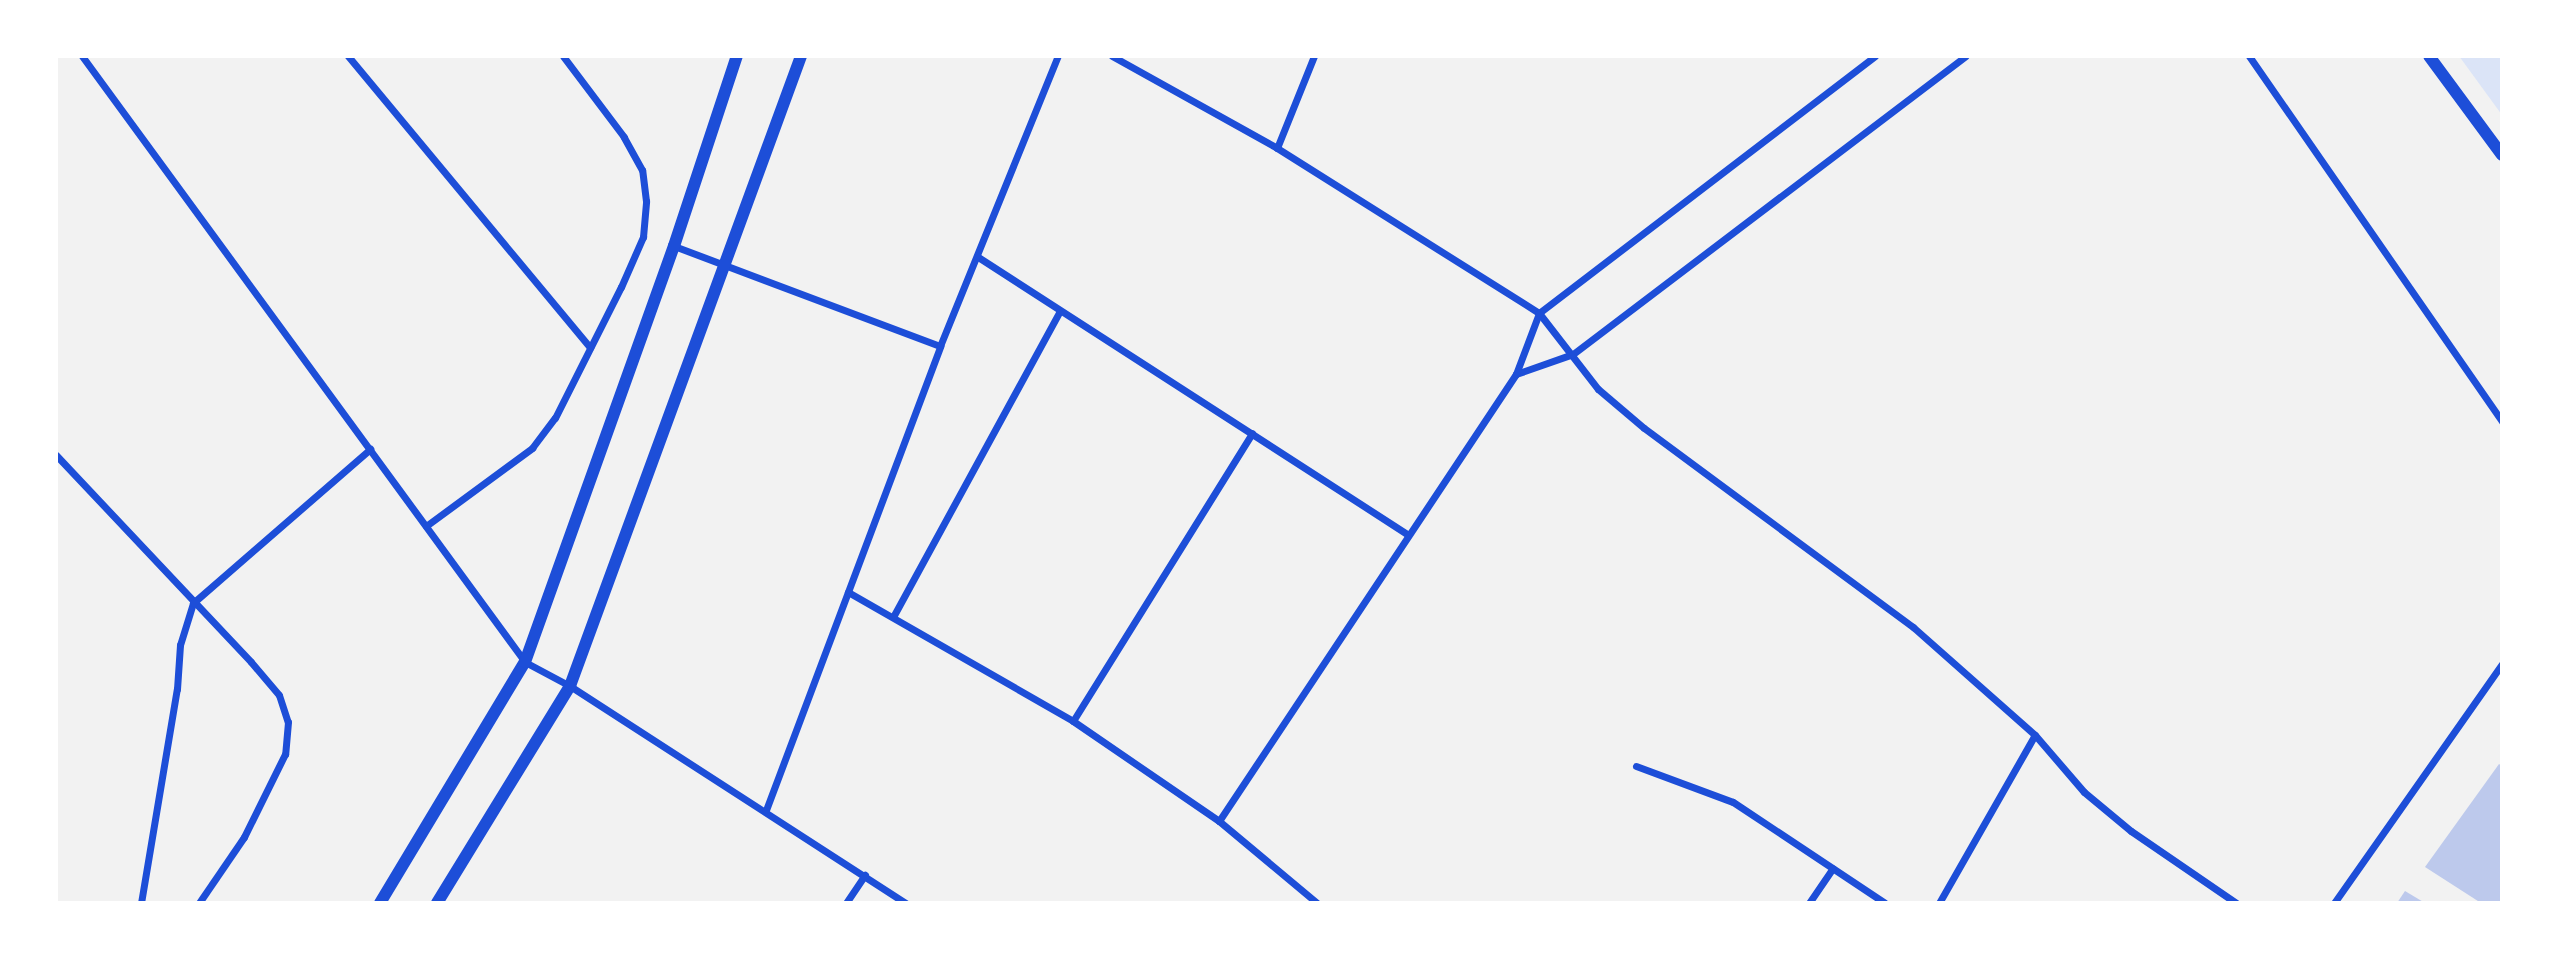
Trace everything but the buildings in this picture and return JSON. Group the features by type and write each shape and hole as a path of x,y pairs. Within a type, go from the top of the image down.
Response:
{"street":[{"path":"82,56 525,662 570,686 766,810 906,903"},
{"path":"348,56 590,348"},
{"path":"426,526 532,448 555,418 643,237 646,201 642,170 624,137 563,56"},
{"path":"380,903 525,662 674,246 737,56"},
{"path":"437,903 570,686 801,56"},
{"path":"766,810 940,346 1058,56"},
{"path":"1112,56 1277,148 1539,313 1598,389 1644,428 1913,627 2035,735 2084,792 2122,823 2236,903"},
{"path":"1277,148 1314,56"},
{"path":"1219,821 1407,534 1516,374 1539,313 1875,56"},
{"path":"1516,374 1573,354 1966,56"},
{"path":"2249,56 2502,422"},
{"path":"2429,56 2502,155"},
{"path":"674,246 940,346"},
{"path":"978,257 1059,312 1407,534"},
{"path":"893,617 1059,312"},
{"path":"1073,721 1252,433"},
{"path":"141,903 177,689 180,645 192,603 370,449"},
{"path":"56,455 279,695 288,722 285,754 250,825 199,903"},
{"path":"848,592 1073,721 1219,821 1317,903"},
{"path":"2334,903 2502,663"},
{"path":"1939,903 2035,735"},
{"path":"1636,766 1733,802 1885,903"},
{"path":"1809,903 1833,867"},
{"path":"846,903 865,875"}],"shaded area":[{"path":"2459,56 2502,56 2502,115"}]}
